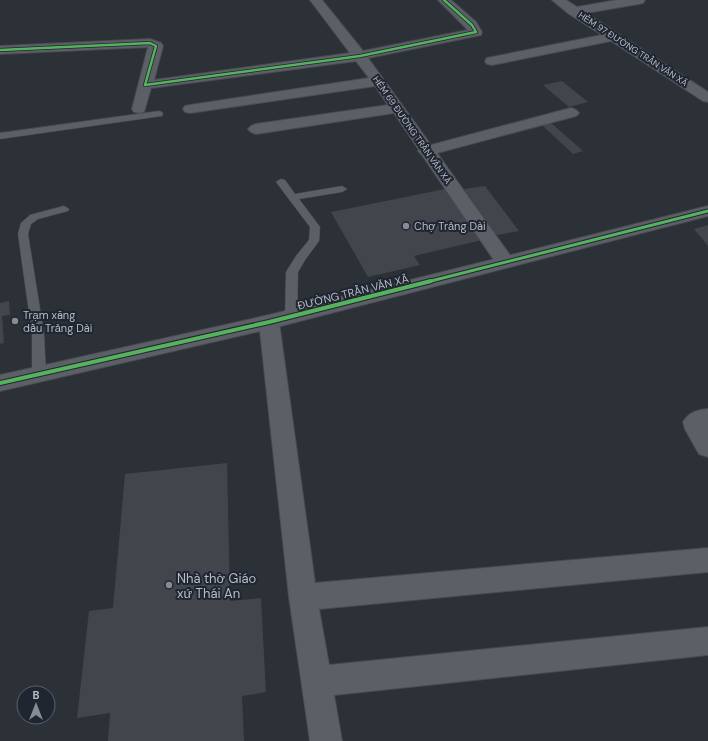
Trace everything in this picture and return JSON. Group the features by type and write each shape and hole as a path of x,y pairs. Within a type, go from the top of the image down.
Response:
{"street":[{"name":"HẺM 69 ĐƯỜNG TRẦN VĂN XÃ","path":"316,0 379,81 426,151 505,262"},
{"path":"145,85 360,56 476,32 472,25 444,0"},
{"name":"HẺM 97 ĐƯỜNG TRẦN VĂN XÃ","path":"558,0 708,98"},
{"path":"573,11 639,0"},
{"path":"492,61 615,36"},
{"path":"0,50 154,44 156,46 139,109"},
{"path":"190,109 379,81"},
{"path":"256,129 398,108"},
{"path":"426,151 572,114"},
{"name":"ĐƯỜNG TRẦN VĂN XÃ","path":"0,383 280,319 708,211"},
{"path":"280,319 303,597 326,741"},
{"path":"708,418 700,419 695,422 697,429 708,447"},
{"path":"303,597 708,560"},
{"path":"316,682 708,641"}],"lane":[{"path":"0,136 159,114"},
{"path":"280,319 292,272 300,258 314,241 315,227 281,182"},
{"path":"293,197 342,190"},
{"path":"39,374 38,334 23,234 26,224 34,217 64,209"}],"building":[{"path":"562,81 588,102 569,107 543,85"},
{"path":"550,122 583,151 573,154 541,124"},
{"path":"485,186 519,231 492,236 480,220 485,219 464,189"},
{"name":"Chợ Trảng Dài","path":"445,189 482,240 414,256 420,265 368,277 331,212"},
{"path":"708,225 708,246 694,229"},
{"path":"9,301 10,315 2,316 4,343 0,344 0,303"},
{"path":"227,463 230,601 261,598 266,692 242,696 244,741 108,741 110,713 77,718 89,611 113,608 125,474"}],"cycle path":[{"path":"0,50 150,43 156,46 145,85 360,56 476,32 472,25 444,0"},
{"path":"0,383 269,322 708,211"}],"place":[{"name":"Chợ Trảng Dài","path":"406,226"},
{"name":"Trạm xăng dầu Trảng Dài","path":"15,321"},
{"name":"Nhà thờ Giáo xứ Thái An","path":"169,585"}]}
